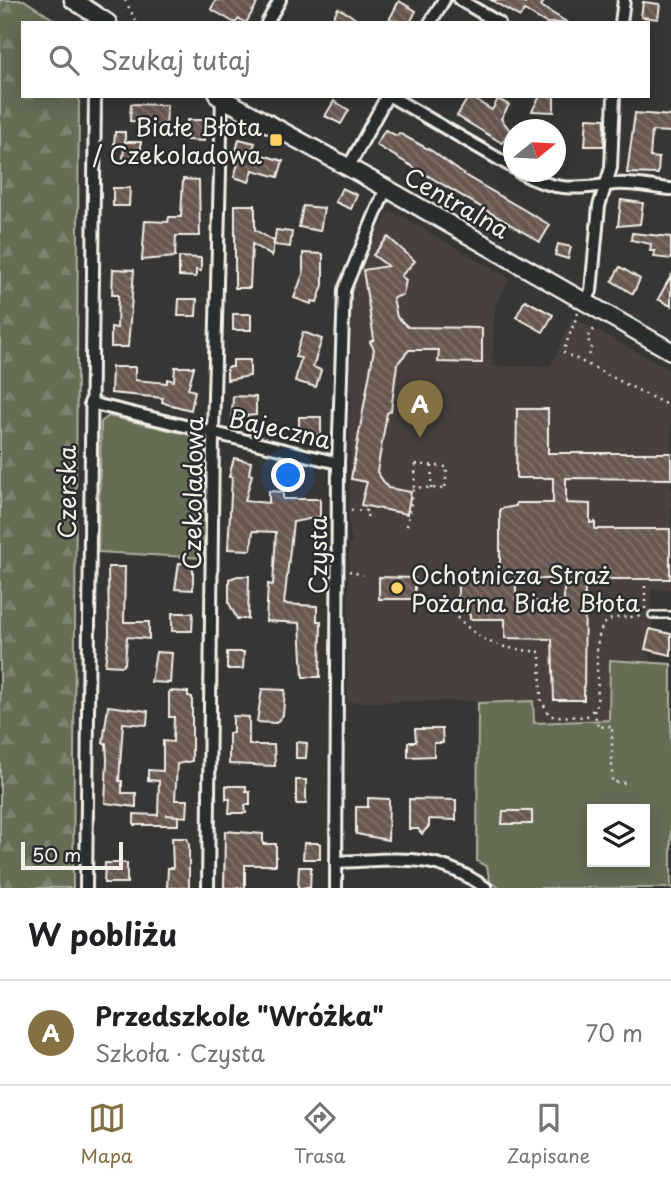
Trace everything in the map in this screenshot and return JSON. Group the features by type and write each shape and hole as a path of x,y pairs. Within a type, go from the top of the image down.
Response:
{"street":[{"path":"73,0 99,15"},
{"path":"268,21 281,0"},
{"path":"431,21 443,0"},
{"path":"460,0 496,21"},
{"path":"621,21 624,0"},
{"name":"Czerska","path":"86,888 95,98"},
{"name":"Czekoladowa","path":"208,888 220,98"},
{"name":"Centralna","path":"222,98 386,188 581,306 671,351"},
{"path":"348,168 387,98"},
{"path":"391,98 503,162"},
{"path":"581,306 591,291 599,206 611,168 614,98"},
{"path":"537,182 543,185 606,188 615,184 671,189"},
{"name":"Czysta","path":"337,888 338,463 344,290 386,188"},
{"name":"Bajeczna","path":"90,403 338,463"},
{"path":"337,862 431,861 462,872 486,888"}],"lane":[{"path":"652,615 671,615"}],"path":[{"path":"125,0 136,21"},
{"path":"581,306 563,352 671,407"},
{"path":"589,355 592,349 588,343 589,332 597,326 605,326"},
{"path":"407,526 415,465 448,469 445,489 414,487"},
{"path":"431,489 432,465"},
{"path":"349,509 368,511 367,518"},
{"path":"431,612 450,611 476,635 496,647 540,652 541,700 550,716 586,717 594,710 599,697 600,632 610,620 643,614 645,583"},
{"path":"594,710 597,727 612,726 612,782 628,783"}],"shaded area":[{"path":"392,211 510,279 495,306 492,366 551,366 572,317 671,370 671,589 651,589 652,624 645,649 653,664 611,660 610,720 533,723 532,701 347,702 349,544 352,541 349,527 352,290 387,213"}],"green space":[{"path":"0,0 24,0 56,21 21,21 21,98 79,98 73,888 0,888"},
{"path":"109,416 199,437 206,446 204,558 98,552 101,422"},
{"path":"610,660 671,664 671,888 500,888 490,882 487,867 477,861 478,703 533,701 534,723 609,720"}],"building":[{"path":"216,0 259,0 247,21 232,21 211,9"},
{"path":"491,0 518,0 525,4 528,0 545,0 541,6 565,21 543,21 524,10 520,17"},
{"path":"399,1 416,11 411,21 389,20"},
{"path":"643,2 660,4 658,19 641,17"},
{"path":"338,8 358,21 331,21"},
{"path":"468,98 492,110 498,99 509,105 501,119 502,143 457,116"},
{"path":"539,98 554,98 554,112 532,111"},
{"path":"334,101 349,110 341,124 325,116"},
{"path":"131,104 167,105 166,129 148,129 148,122 130,121"},
{"path":"635,113 671,116 671,132 652,131 650,157 659,158 658,174 627,173"},
{"path":"587,118 605,119 604,146 585,146"},
{"path":"187,120 205,120 204,141 187,140"},
{"path":"385,130 397,136 399,133 432,151 466,176 550,225 540,242 376,145"},
{"path":"115,132 125,132 125,142 141,142 141,159 123,159 124,147 114,146"},
{"path":"239,139 255,143 252,152 283,161 278,177 253,170 249,182 234,177 240,157 235,155"},
{"path":"183,179 199,180 200,236 176,236 175,257 142,260 145,221 168,222 169,217 181,217"},
{"path":"113,188 130,188 129,206 113,206"},
{"path":"342,188 357,195 351,209 335,202"},
{"path":"621,200 643,203 640,224 618,226"},
{"path":"235,205 255,205 255,230 274,241 272,256 252,244 250,288 235,288"},
{"path":"303,206 324,208 320,231 299,227"},
{"path":"276,230 292,232 290,247 274,245"},
{"path":"632,233 671,237 671,259 654,257 655,251 650,251 651,244 631,240"},
{"path":"388,237 415,261 401,276 406,280 403,295 393,298 397,317 408,327 482,328 482,363 438,362 439,350 409,350 397,364 391,411 387,413 377,472 388,488 411,492 407,514 361,505 367,482 351,479 374,349 370,342 374,339 363,270 388,266 373,255"},
{"path":"558,244 571,247 568,259 555,255"},
{"path":"303,253 323,254 323,285 317,302 312,301 311,304 294,298 303,274"},
{"path":"179,257 201,258 201,271 196,270 196,277 179,276"},
{"path":"620,267 640,279 633,294 612,281"},
{"path":"113,269 134,270 128,347 111,347 111,327 117,328 118,295 112,295"},
{"path":"671,276 671,306 658,299"},
{"path":"179,299 197,299 196,316 178,316"},
{"path":"525,300 553,315 543,332 516,317"},
{"path":"233,314 251,314 251,330 233,330"},
{"path":"303,332 322,339 313,367 321,370 316,387 295,381 301,358 295,357"},
{"path":"233,360 250,360 250,376 227,380 227,367 233,367"},
{"path":"112,367 135,367 135,380 167,383 167,379 174,381 175,367 194,367 188,389 195,391 191,410 162,402 163,398 111,393"},
{"path":"233,396 256,397 256,415 232,417"},
{"path":"517,409 548,409 548,453 671,453 671,479 566,478 566,503 590,504 590,523 595,522 595,529 670,529 670,579 585,579 584,700 554,700 552,639 505,638 505,619 470,619 470,615 458,605 458,585 471,571 500,572 500,509 516,506 516,503 553,503 553,478 516,478","holes":["516,579 564,579 564,602 516,601"]},
{"path":"299,417 321,417 321,435 299,436"},
{"path":"234,458 251,462 249,474 252,475 245,501 269,503 269,491 283,492 283,499 320,499 320,517 293,522 284,604 317,606 317,621 321,621 320,677 303,677 300,623 266,621 268,584 273,585 276,532 253,531 251,550 228,549 232,477 229,477"},
{"path":"179,563 193,564 193,590 175,589"},
{"path":"108,567 125,567 124,622 149,622 149,639 127,637 125,663 122,666 105,665 109,635"},
{"path":"249,576 248,619 237,619 229,603 229,579"},
{"name":"Ochotnicza Straż Pożarna Białe Błota","path":"379,577 415,578 415,599 379,599"},
{"path":"172,613 193,613 192,631 172,631"},
{"path":"650,629 671,634 671,655 645,649"},
{"path":"156,652 172,653 170,683 151,682"},
{"path":"227,652 244,652 243,669 227,669"},
{"path":"262,689 285,690 283,715 276,723 257,722"},
{"path":"169,691 188,692 188,696 192,697 192,761 177,764 175,800 188,800 187,817 178,816 178,825 134,825 134,814 158,815 159,781 148,780 148,770 163,771 163,741 173,742 174,717 169,717"},
{"path":"108,706 148,711 147,725 123,723 119,781 122,781 122,793 136,793 136,807 105,803 107,760 106,743 103,743"},
{"path":"233,716 249,717 249,745 274,745 275,766 229,764 229,733 233,733"},
{"path":"415,729 442,729 443,743 434,743 434,756 408,757 408,742 416,742"},
{"path":"296,742 307,743 306,758 296,758"},
{"path":"296,780 306,780 306,804 296,804"},
{"path":"226,786 246,786 246,792 250,792 250,805 245,805 246,813 229,813 230,799 226,799"},
{"path":"368,798 389,799 388,840 356,834 356,807 368,807"},
{"path":"409,799 456,800 456,820 429,819 429,826 422,834 418,829 409,829"},
{"path":"503,811 532,811 532,824 502,824"},
{"path":"225,831 263,834 263,844 276,844 276,865 245,865 245,888 224,888"},
{"path":"172,838 187,838 189,888 167,888 168,868 173,868"},
{"path":"304,843 320,843 320,859 303,859"},
{"path":"105,863 127,863 127,883 104,883"},
{"path":"299,867 311,867 310,888 298,888"}],"place":[{"name":"Białe Błota / Czekoladowa","path":"276,140"},
{"name":"Przedszkole \"Wróżka\"","path":"420,438"},
{"name":"Ochotnicza Straż Pożarna Białe Błota","path":"397,588"}]}
